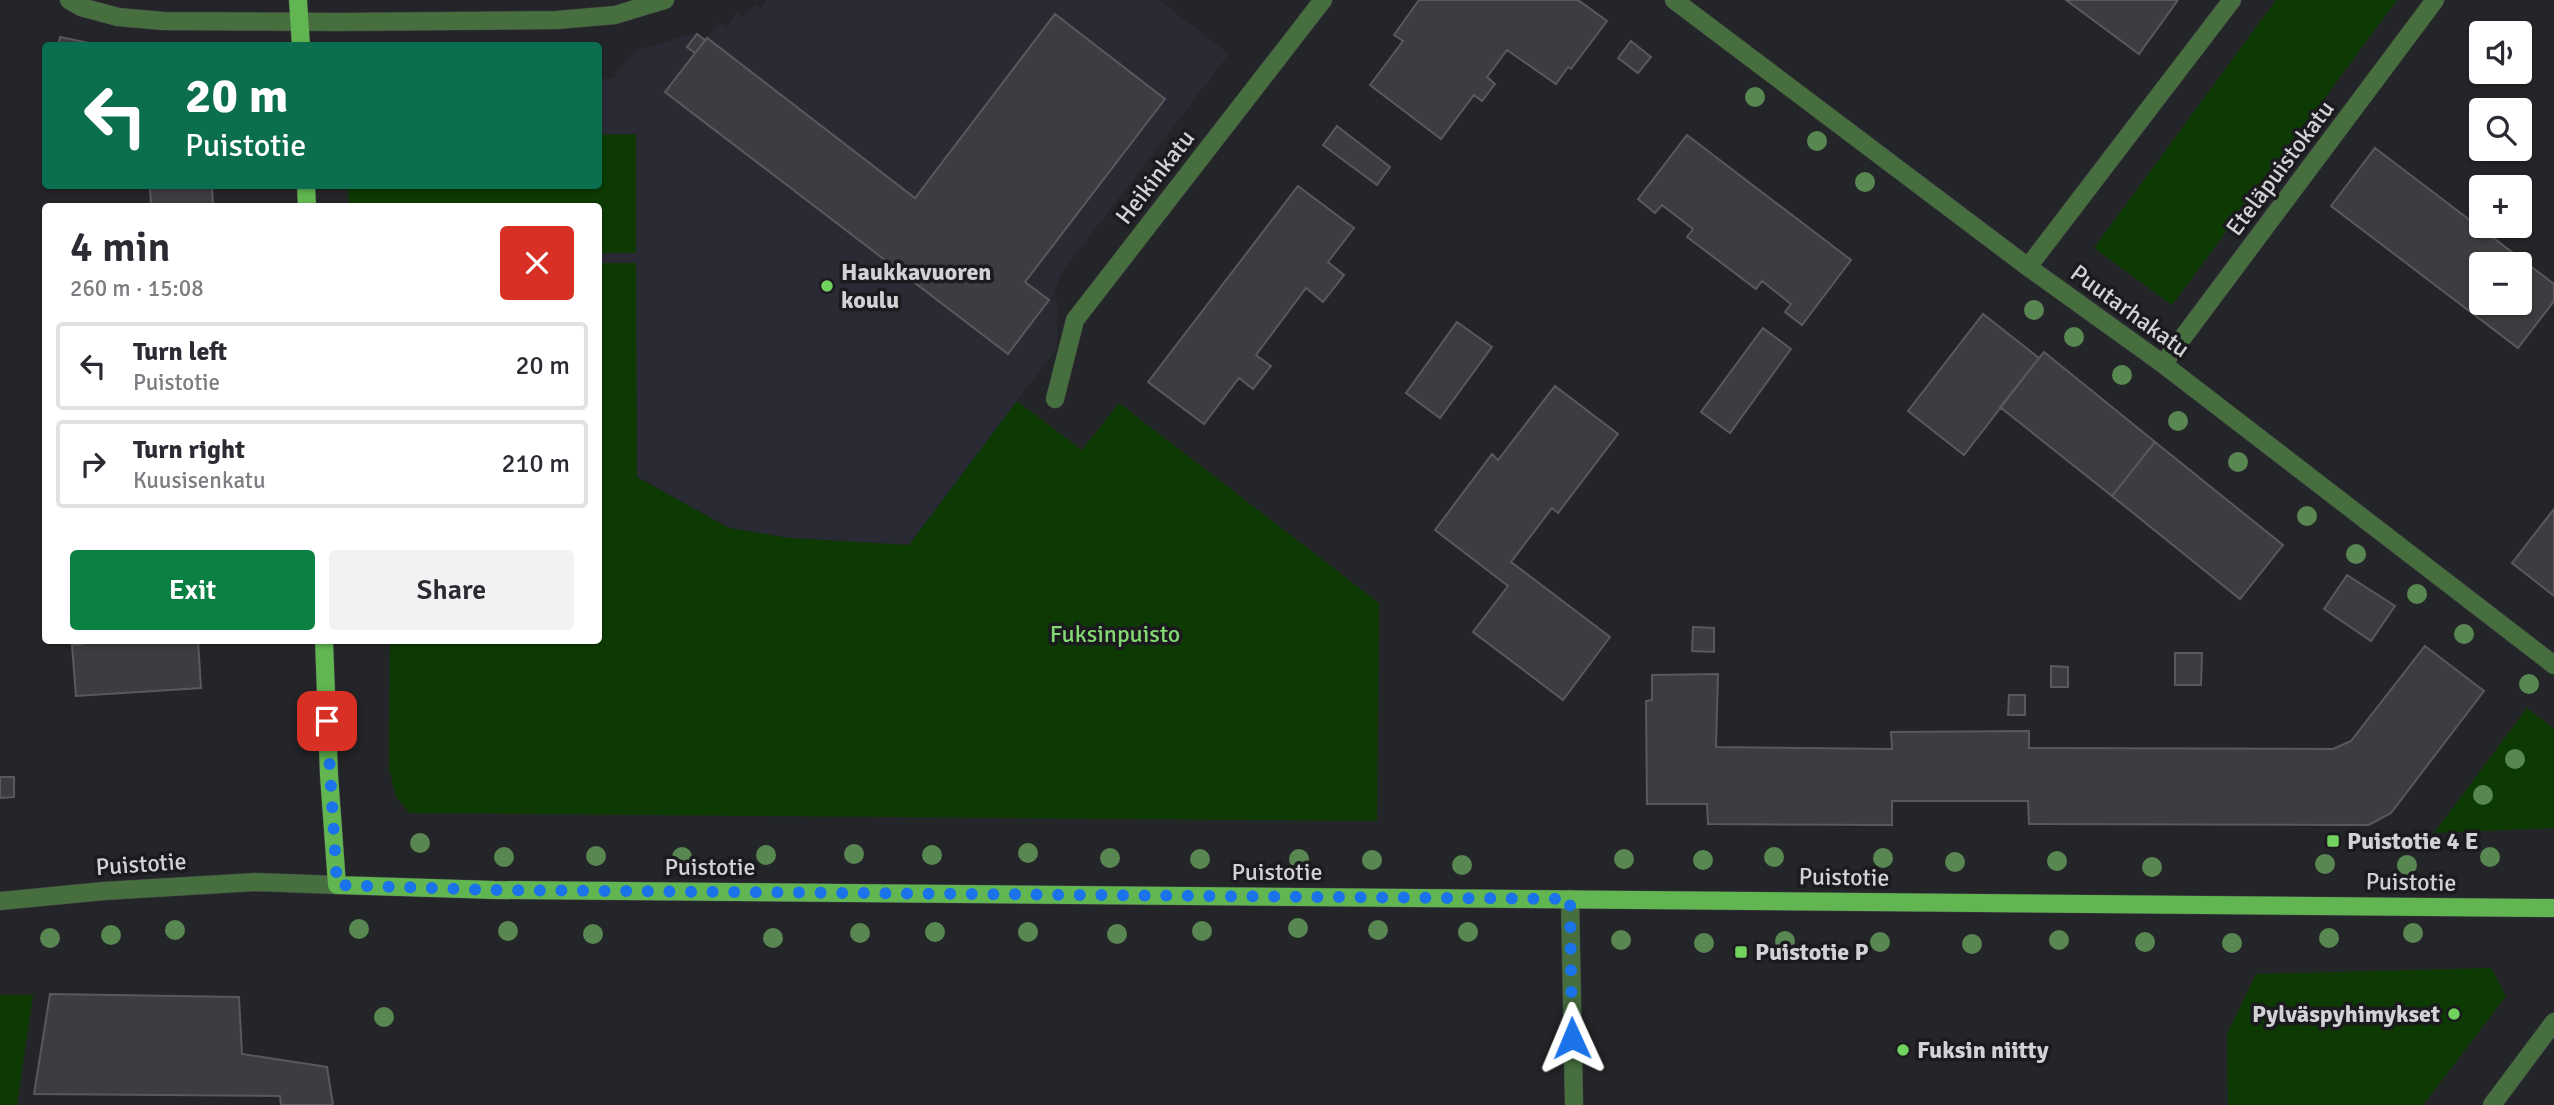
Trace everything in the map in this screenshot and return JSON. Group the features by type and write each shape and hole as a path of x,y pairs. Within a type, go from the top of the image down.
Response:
{"main road":[{"path":"298,0 301,42"},
{"path":"324,644 329,775 337,885"},
{"name":"Puistotie","path":"337,885 494,890 2554,908"}],"street":[{"path":"69,0 81,7 118,17 163,21 300,22 557,20 615,15 665,0"},
{"name":"Heikinkatu","path":"1055,399 1075,320 1323,0"},
{"name":"Puutarhakatu","path":"1674,0 2028,267 2163,364 2554,665"},
{"path":"2028,267 2232,0"},
{"name":"Eteläpuistokatu","path":"2163,364 2435,0"},
{"name":"Puistotie","path":"0,901 104,891 256,882 337,885"},
{"path":"1570,899 1574,1105"},
{"path":"2492,1105 2554,1022"}],"shaded area":[{"name":"Haukkavuoren koulu","path":"767,0 1159,0 1229,54 1062,272 1051,299 1057,302 1057,348 909,545 789,538 729,528 638,477 602,492 602,203 599,203 599,189 602,189 602,79 613,78 634,51 695,33 705,40 719,23 726,28 737,13 744,18 755,4 761,8"}],"green space":[{"path":"2276,0 2397,0 2172,305 2094,248"},
{"path":"636,134 636,253 602,253 602,203 349,203 348,189 602,189 602,135"},
{"name":"Fuksinpuisto","path":"602,263 636,263 637,477 729,528 789,538 909,545 1017,401 1082,450 1119,403 1379,603 1377,821 410,813 396,797 389,768 390,644 602,644"},
{"path":"2527,708 2554,729 2554,828 2434,833"},
{"path":"2491,968 2506,996 2423,1105 2228,1105 2227,1034 2256,974"},
{"path":"0,995 33,995 17,1105 0,1105"}],"building":[{"path":"1419,0 1578,0 1607,21 1571,69 1568,67 1556,84 1507,50 1487,77 1495,84 1482,101 1474,95 1441,139 1370,85 1403,41 1394,35"},
{"path":"2066,0 2178,0 2139,54"},
{"path":"1055,14 1165,99 1025,282 1049,300 1008,354 665,92 707,38 915,198"},
{"path":"697,34 705,40 695,53 687,47"},
{"path":"60,37 84,42 59,42"},
{"path":"1631,41 1651,57 1638,73 1618,58"},
{"path":"1337,126 1390,167 1377,185 1323,145"},
{"path":"1687,135 1851,260 1802,325 1785,312 1791,304 1762,281 1756,289 1687,237 1693,229 1662,205 1655,213 1638,199"},
{"path":"2375,148 2469,219 2469,238 2493,238 2512,252 2469,252 2469,311 2331,206"},
{"path":"1298,186 1354,228 1328,262 1344,275 1323,302 1306,288 1256,355 1271,366 1253,389 1239,378 1204,424 1148,382"},
{"path":"150,189 212,189 213,203 151,203"},
{"path":"2532,267 2554,284 2554,301 2518,348 2475,315 2532,315"},
{"path":"1983,314 2039,358 1964,455 1908,411"},
{"path":"1457,322 1492,347 1440,418 1406,393"},
{"path":"1763,328 1791,349 1730,433 1701,412"},
{"path":"2044,352 2155,442 2112,496 2000,407"},
{"path":"1555,386 1618,434 1558,513 1552,508 1511,562 1610,637 1563,700 1473,632 1508,586 1435,530 1492,454 1498,460"},
{"path":"2155,442 2283,545 2240,599 2112,496"},
{"path":"2554,509 2554,596 2512,563"},
{"path":"2347,575 2395,606 2371,641 2324,609"},
{"path":"1693,627 1714,628 1714,652 1692,651"},
{"path":"198,644 201,688 76,696 72,645"},
{"path":"2425,646 2484,691 2391,813 2369,825 2029,824 2028,801 1892,801 1892,825 1708,824 1707,804 1647,804 1646,701 1652,700 1652,675 1718,674 1716,747 1892,749 1891,732 2029,731 2029,748 2333,749 2351,741"},
{"path":"2175,653 2202,653 2201,685 2175,685"},
{"path":"2051,666 2068,667 2068,687 2051,687"},
{"path":"2009,695 2025,695 2025,715 2008,715"},
{"path":"0,777 14,777 14,797 0,798"},
{"path":"50,994 239,997 242,1054 327,1067 333,1105 281,1105 280,1096 34,1094"}],"place":[{"name":"Haukkavuoren koulu","path":"827,286"},
{"name":"Puistotie 4 E","path":"2333,841"},
{"name":"Puistotie P","path":"1741,952"},
{"name":"Pylväspyhimykset","path":"2454,1014"},
{"name":"Fuksin niitty","path":"1903,1050"}],"route":[{"path":"327,721 337,885 494,890 1570,899 1572,1038"}]}
